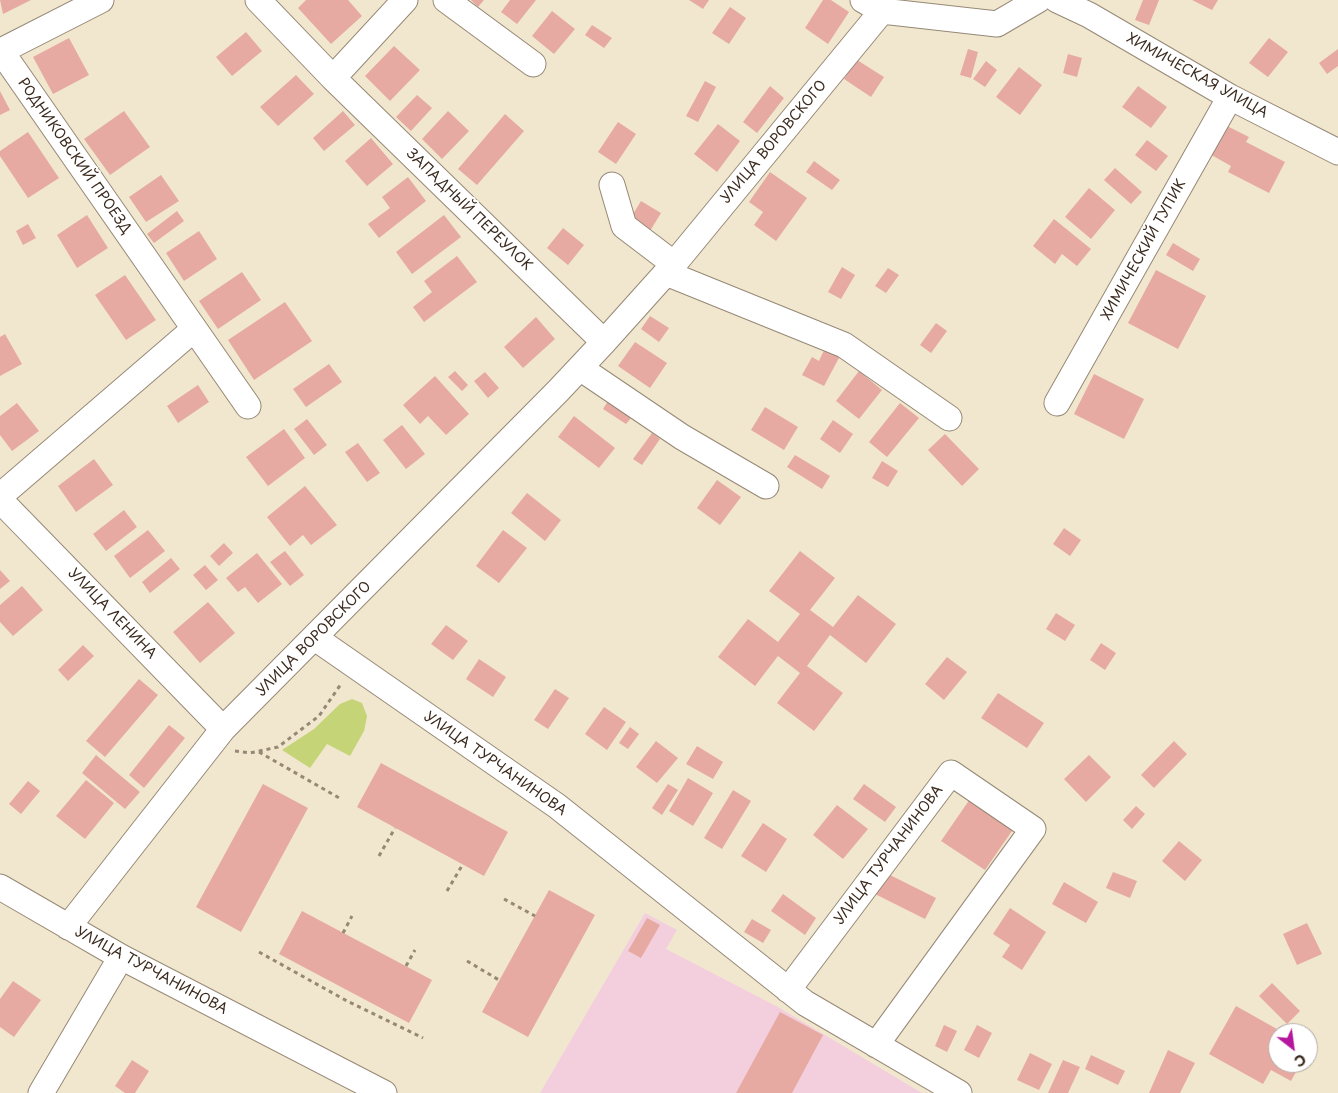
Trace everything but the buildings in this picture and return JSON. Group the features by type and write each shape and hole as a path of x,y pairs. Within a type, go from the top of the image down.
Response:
{"street":[{"name":"РОДНИКОВСКИЙ ПРОЕЗД","path":"102,0 1,51 193,330 248,406"},
{"name":"ЗАПАДНЫЙ ПЕРЕУЛОК","path":"258,0 334,78 604,342"},
{"path":"334,78 405,0"},
{"path":"446,0 533,64"},
{"path":"873,6 997,24 1038,0"},
{"name":"ХИМИЧЕСКАЯ УЛИЦА","path":"1057,0 1089,15 1230,97 1338,152"},
{"name":"УЛИЦА ВОРОВСКОГО","path":"68,928 217,738 580,368 670,269 873,6"},
{"name":"ХИМИЧЕСКИЙ ТУПИК","path":"1057,403 1230,97"},
{"path":"612,185 624,226 670,269 844,345 949,418"},
{"path":"0,498 193,330"},
{"path":"580,368 682,437 766,486"},
{"name":"УЛИЦА ЛЕНИНА","path":"0,498 217,738"},
{"name":"УЛИЦА ТУРЧАНИНОВА","path":"314,638 557,806 805,1003 959,1093"},
{"name":"УЛИЦА ТУРЧАНИНОВА","path":"788,990 951,773 1033,829 876,1044"},
{"name":"УЛИЦА ТУРЧАНИНОВА","path":"0,887 121,957 384,1093"},
{"path":"41,1093 121,957"}],"path":[{"path":"217,738 250,753 278,747 319,716 354,666"},
{"path":"259,751 341,799"},
{"path":"379,856 395,828"},
{"path":"447,891 463,864"},
{"path":"504,898 535,916"},
{"path":"343,933 352,916"},
{"path":"406,966 415,950"},
{"path":"259,952 348,1001 423,1038"},
{"path":"467,961 500,980"}],"shaded area":[{"path":"645,913 677,930 666,949 778,1007 922,1093 540,1093"}],"green space":[{"path":"352,699 362,703 367,716 364,731 350,756 327,744 310,768 282,750 314,729 340,704"}]}
